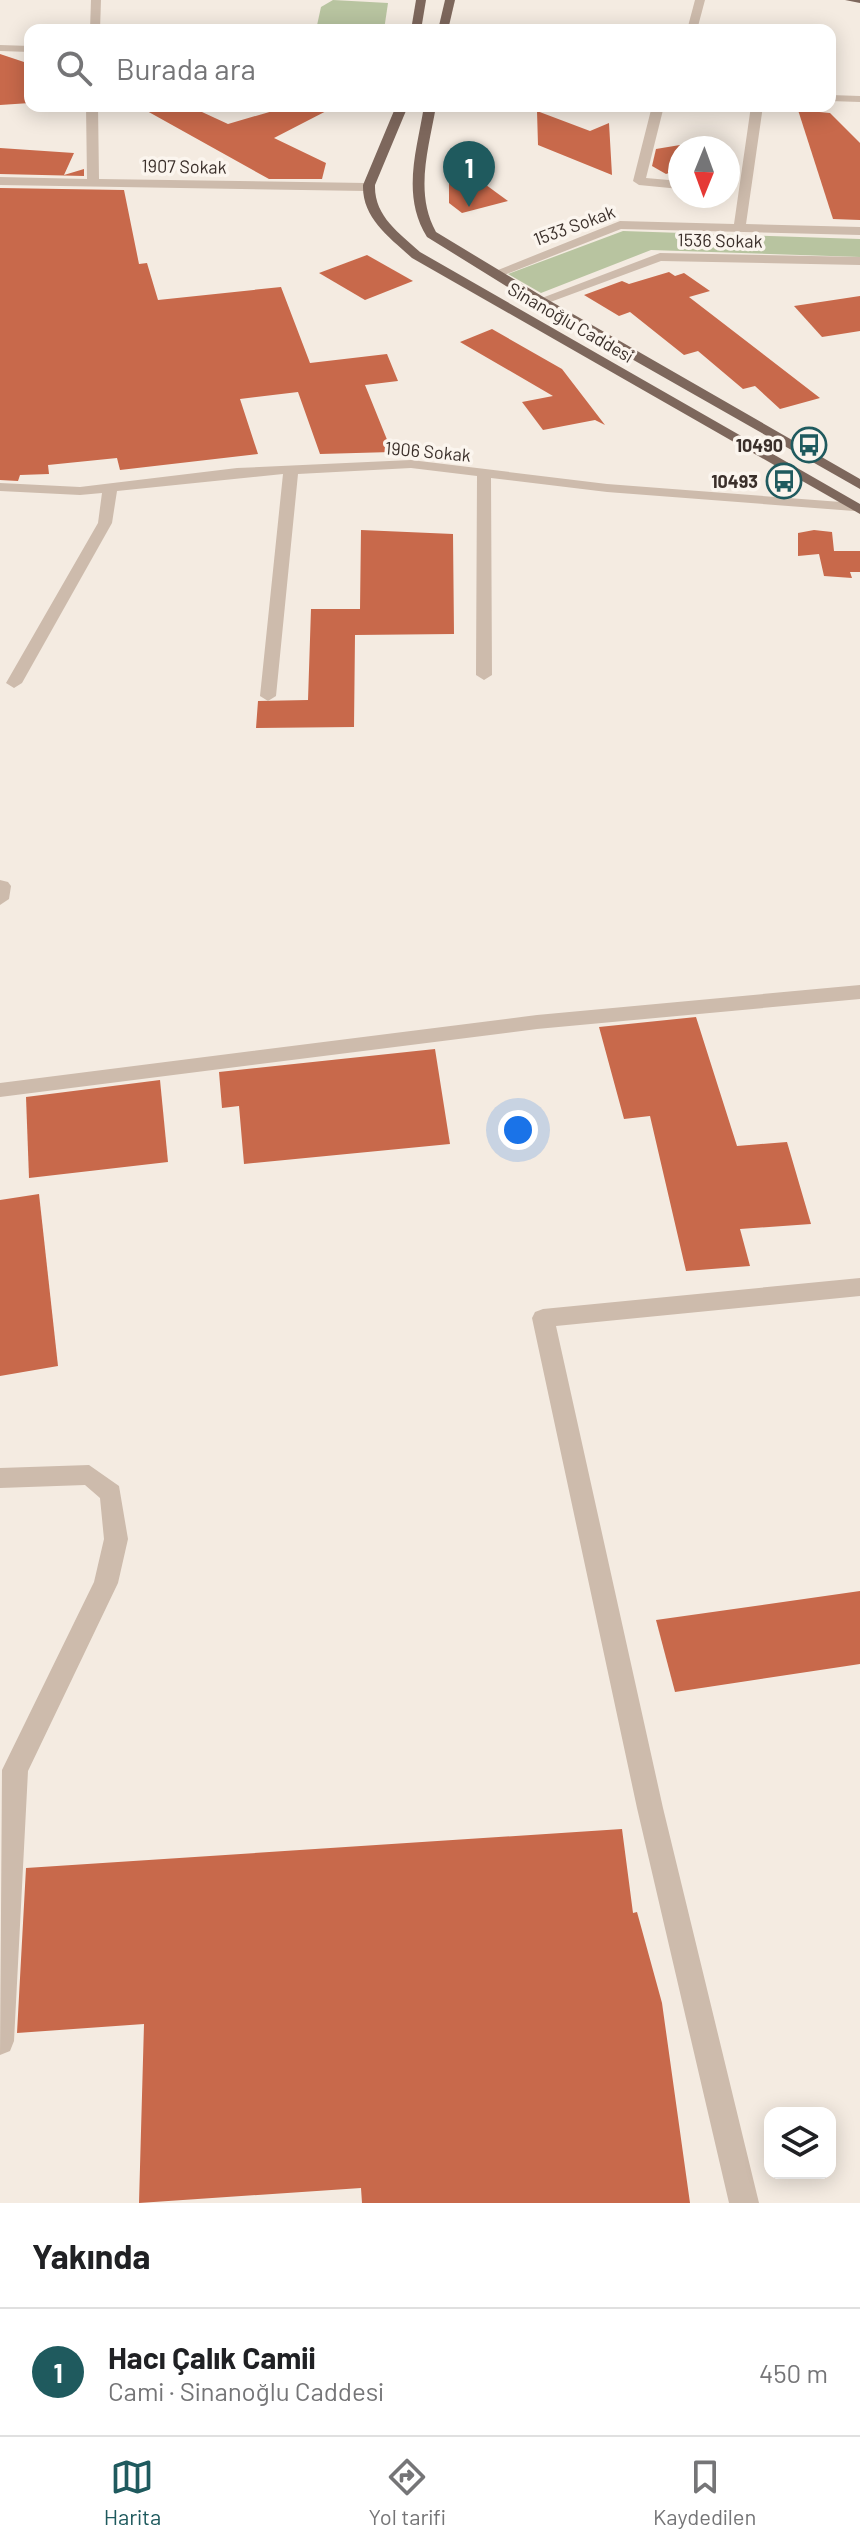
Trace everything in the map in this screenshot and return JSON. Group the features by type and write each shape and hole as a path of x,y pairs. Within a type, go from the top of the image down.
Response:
{"main road":[{"path":"417,24 421,0"},
{"path":"444,24 450,0"},
{"path":"850,0 860,0"},
{"path":"366,187 393,137 400,112"},
{"name":"Si̇nanoğlu Caddesi","path":"429,112 416,201 419,217 431,234 540,301 860,485"},
{"name":"Si̇nanoğlu Caddesi","path":"366,187 369,204 376,217 416,255 857,508"}],"street":[{"path":"95,24 96,0"},
{"path":"694,24 700,0"},
{"path":"0,48 24,49"},
{"path":"836,98 860,99"},
{"path":"92,112 93,183"},
{"path":"656,112 639,181 668,184"},
{"path":"740,226 756,112"},
{"name":"1907 Sokak","path":"0,181 366,187"},
{"path":"740,189 745,190"},
{"name":"1533 Sokak","path":"494,274 620,225 860,231"},
{"name":"1536 Sokak","path":"540,301 660,257 860,261"},
{"name":"1906 Sokak","path":"0,487 80,491 291,468 411,464 607,488 857,508"},
{"path":"268,696 291,468"},
{"path":"484,474 484,675"},
{"path":"14,683 105,523 110,487"},
{"path":"0,1090 461,1032 745,1000 860,992"},
{"path":"744,2203 650,1808 543,1318 860,1287"},
{"path":"0,1478 89,1475 111,1493 116,1539 106,1583 15,1770 0,2041"}],"green space":[{"path":"333,0 388,3 385,24 317,24 321,7"},
{"path":"623,231 860,239 860,257 651,250 541,293 508,274"}],"building":[{"path":"0,54 24,62 24,103 0,105"},
{"path":"149,112 202,112 228,124 269,112 324,112 274,138 326,163 322,179 269,179"},
{"path":"537,112 590,131 609,123 612,175 538,145"},
{"path":"799,112 830,113 860,143 860,220 833,219"},
{"path":"668,147 668,173 652,166 656,149"},
{"path":"0,148 74,153 64,175 84,169 84,176 0,174"},
{"path":"449,158 508,201 462,213 449,203"},
{"path":"0,188 124,190 139,264 147,263 158,300 281,287 310,363 387,354 398,381 365,385 392,452 320,454 298,392 240,399 258,454 120,470 117,458 48,465 49,474 20,475 18,481 0,480"},
{"path":"367,255 413,281 365,300 319,273"},
{"path":"669,272 675,276 684,273 710,291 689,297 820,398 780,409 755,386 743,389 698,351 684,355 630,312 619,316 584,295 622,281 629,284"},
{"path":"860,296 860,331 822,337 794,306"},
{"path":"492,329 562,369 605,425 595,420 543,430 522,402 553,396 460,342"},
{"path":"361,530 453,534 454,634 355,635 354,727 256,728 258,701 308,700 311,609 360,609"},
{"path":"814,530 832,532 834,551 860,551 860,572 850,572 852,578 824,576 819,554 798,556 798,533"},
{"path":"696,1017 737,1146 787,1142 811,1224 740,1229 750,1266 686,1271 650,1116 624,1119 599,1027"},
{"path":"435,1049 450,1144 244,1164 239,1106 222,1108 219,1072"},
{"path":"160,1080 168,1162 29,1178 26,1097"},
{"path":"39,1194 58,1366 0,1376 0,1200"},
{"path":"860,1591 860,1664 675,1692 656,1620"},
{"path":"622,1829 633,1913 637,1912 662,2003 690,2203 362,2203 361,2188 139,2203 144,2024 17,2033 26,1868"}],"place":[{"name":"Hacı Çalık Camii","path":"469,207"},
{"name":"10490","path":"809,445"},
{"name":"10493","path":"784,481"}]}
